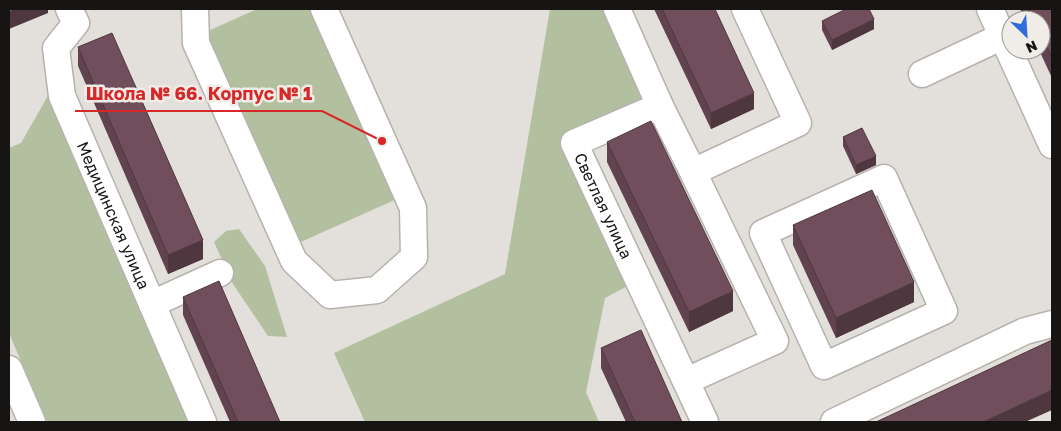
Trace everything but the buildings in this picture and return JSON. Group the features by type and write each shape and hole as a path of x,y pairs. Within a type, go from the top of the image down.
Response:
{"street":[{"name":"Медицинская улица","path":"69,9 76,23 56,48 62,96 203,422"},
{"path":"195,9 196,43 294,261 330,295 377,290 414,258 413,208 324,9"},
{"path":"617,9 660,106 775,341"},
{"path":"693,172 798,123 746,9"},
{"path":"990,9 1001,34"},
{"path":"922,74 1001,36"},
{"path":"1013,60 1052,145"},
{"name":"Светлая улица","path":"660,106 574,143 705,422"},
{"path":"884,178 944,311 824,366 806,327 763,233 884,178"},
{"path":"152,304 220,273"},
{"path":"834,422 1025,330 1052,324"},
{"path":"686,381 806,327"},
{"path":"9,368 29,421"}],"green space":[{"path":"257,9 313,9 399,198 294,245 199,35"},
{"path":"550,9 617,9 660,106 574,143 639,280 605,298 586,392 599,422 365,422 334,353 505,274"},
{"path":"49,94 191,422 47,422 9,333 9,148 21,143"},
{"path":"239,229 265,266 287,337 268,336 233,284 214,242 226,231"}],"place":[{"name":"Школа № 66. Корпус № 1","path":"382,141"}]}
